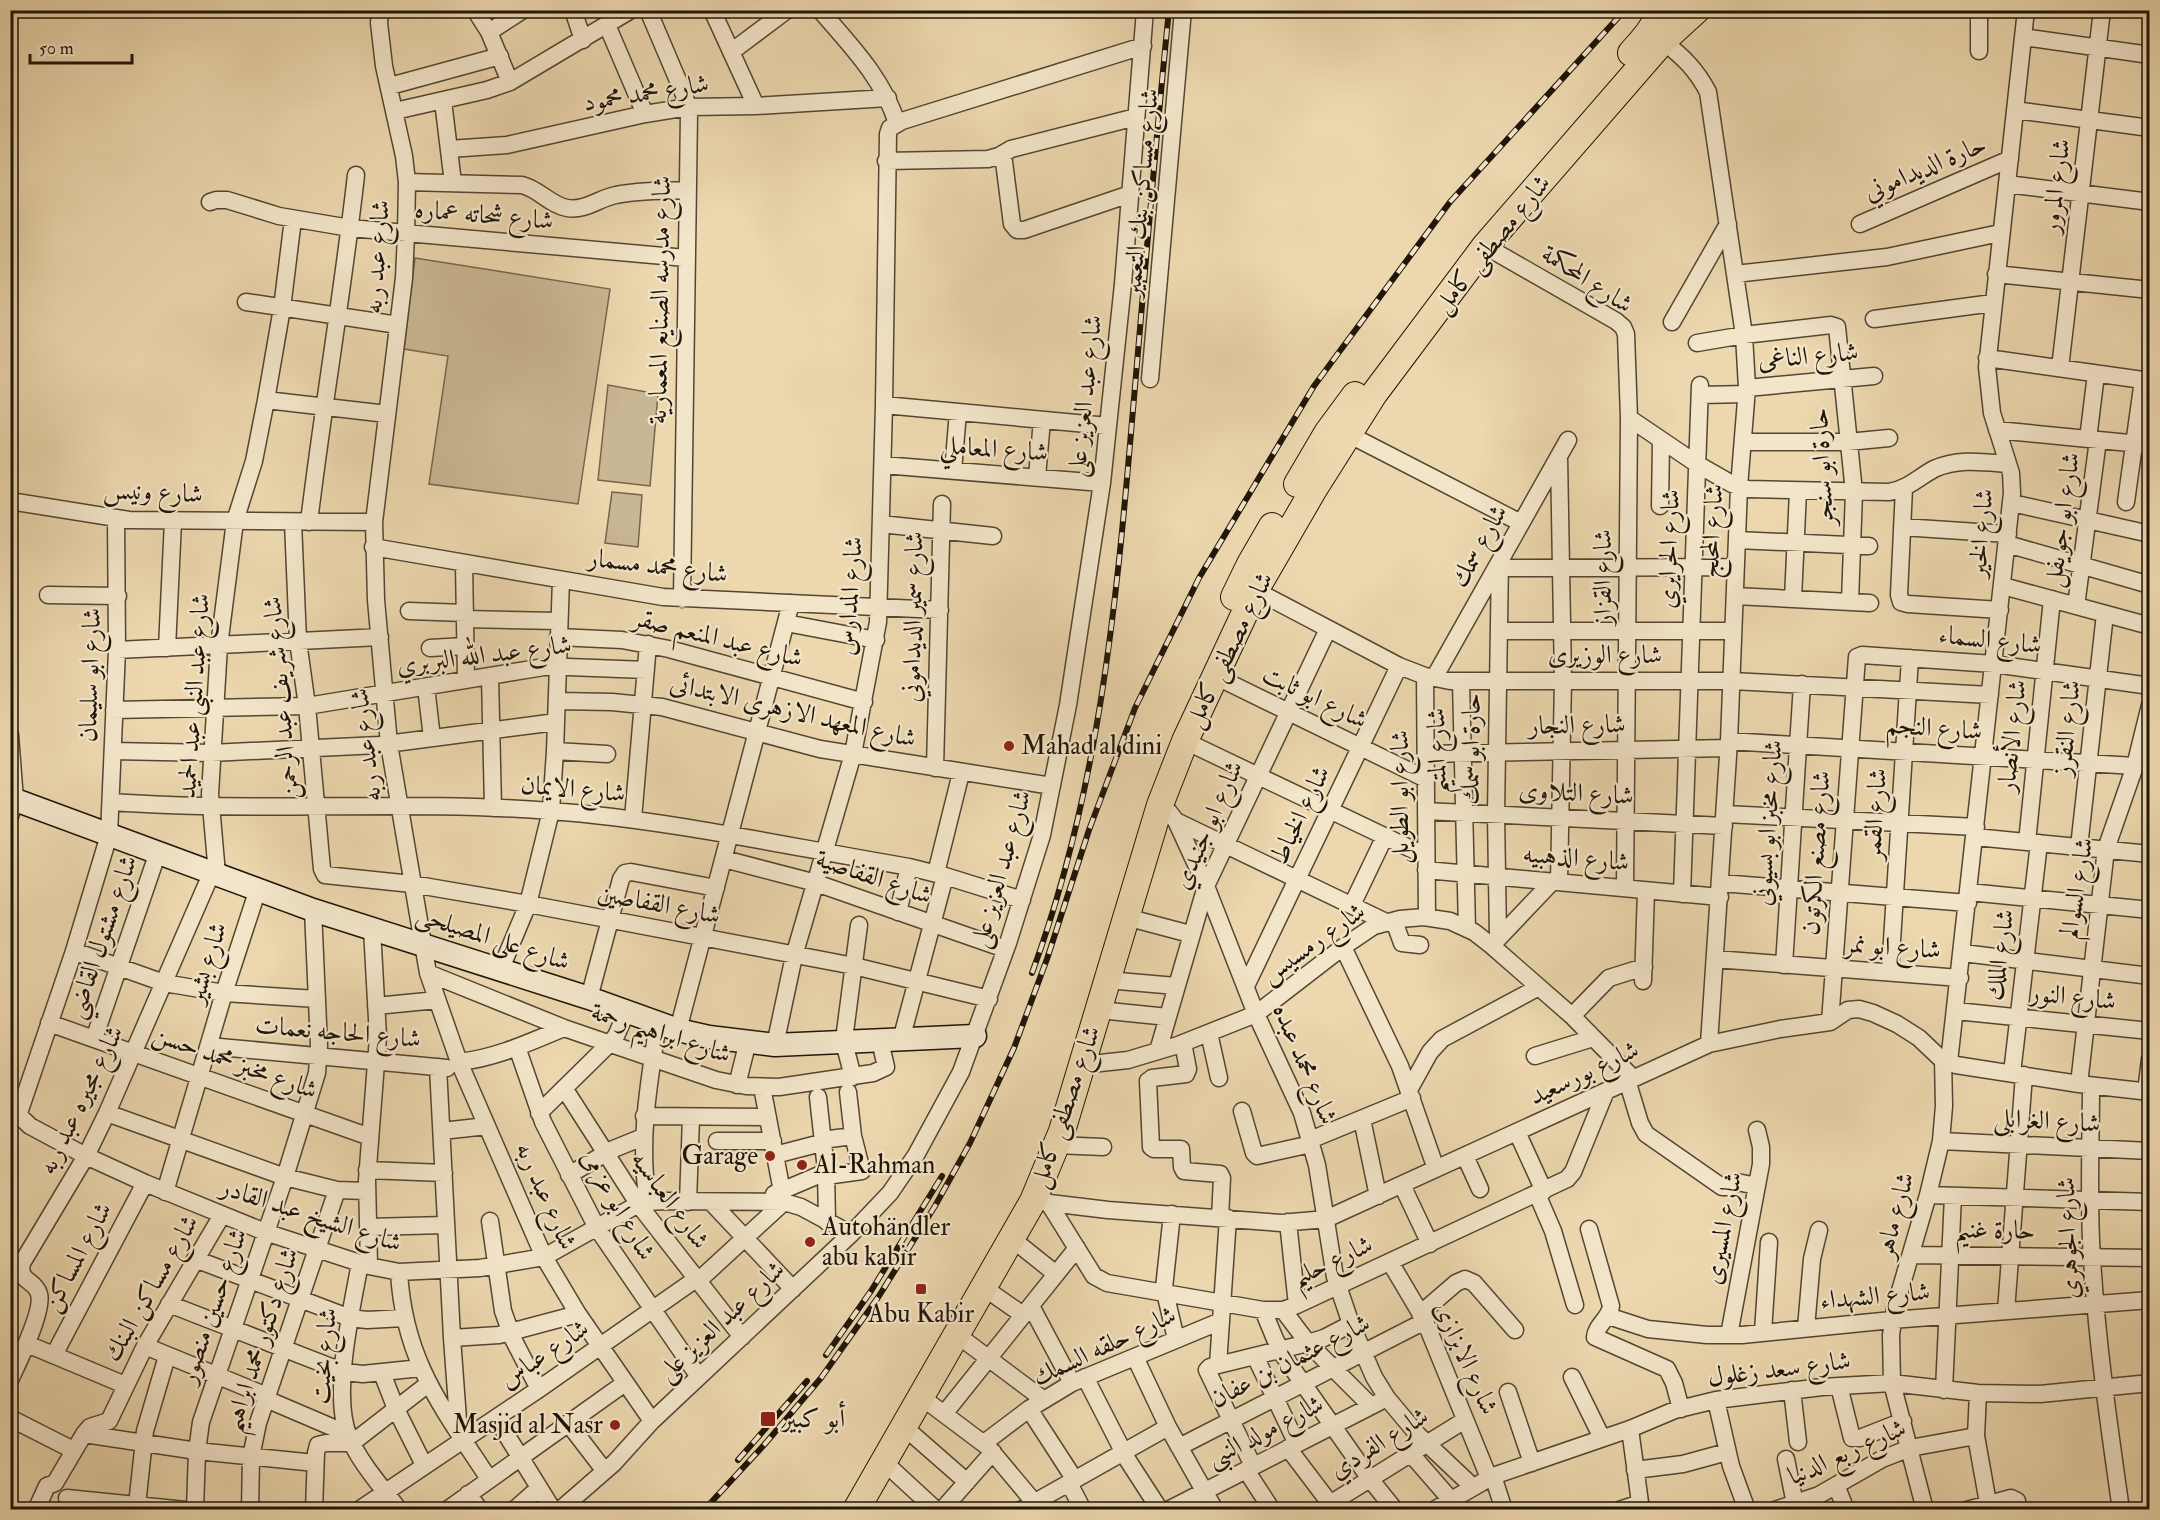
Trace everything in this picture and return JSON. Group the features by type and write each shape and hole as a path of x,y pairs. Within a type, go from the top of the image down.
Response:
{"main road":[{"name":"شارع مصطفى كامل","path":"855,1508 884,1462 1011,1238 1040,1202 1126,917 1168,813 1185,741 1215,676 1248,587 1327,433 1472,237 1650,30 1658,10"},
{"name":"شارع مصطفى كامل","path":"855,1508 896,1408 1026,1192 1053,1126 1075,1060 1148,805 1175,730 1210,646 1374,394 1485,246 1663,42 1697,10"}],"street":[{"name":"شارع عبد ربه","path":"381,10 379,23 384,66 404,156 407,182 406,234 398,325 374,522 373,547 389,744 428,973 460,1065 544,1257 578,1314 652,1421"},
{"path":"475,10 489,32 510,82"},
{"path":"489,32 523,10"},
{"path":"573,10 583,40"},
{"path":"395,111 443,101 510,82 631,10"},
{"name":"شارع مدرسه الصنايع المعمارية","path":"648,10 688,107 682,599"},
{"path":"712,10 756,106"},
{"path":"731,52 787,10"},
{"path":"820,10 863,59 888,98 897,123 1143,46"},
{"name":"شارع عبد العزيز على","path":"560,1509 629,1447 652,1421 851,1234 890,1193 916,1155 961,1072 989,999 1042,835 1068,705 1102,483 1123,284 1145,10"},
{"name":"شارع مساكن بنك التعمير","path":"1150,379 1183,10"},
{"path":"1978,51 1979,10"},
{"name":"شارع الخير","path":"1946,1060 1960,978 2012,503 2012,483 2008,464 1988,390 1987,358 2026,10"},
{"name":"شارع المرور","path":"2060,368 2102,10"},
{"path":"608,25 645,114"},
{"path":"2024,37 2150,55"},
{"name":"شارع المحلج","path":"1663,42 1685,58 1708,92 1744,335 1747,391 1739,487 1725,820 1709,1044"},
{"path":"390,86 500,56"},
{"name":"شارع محمد محمود","path":"449,149 507,144 688,107 756,106 888,98"},
{"path":"443,101 453,183"},
{"path":"2015,110 2150,128"},
{"path":"886,161 988,159 1015,147 1136,117"},
{"name":"شارع المدارس","path":"775,1045 794,956 826,853 853,754 876,640 883,465 886,161 890,128 897,123"},
{"path":"1003,154 1012,224 1017,230 1024,230 1130,194"},
{"name":"حارة الديداموني","path":"1860,224 2010,159"},
{"name":"شارع شريف عبد الرحمن","path":"322,868 312,749 298,641 301,522 338,315 356,175"},
{"path":"407,182 522,185 538,191 555,204 572,208 590,205 624,193 687,190"},
{"path":"2007,184 2150,202"},
{"name":"شارع شحاته عماره","path":"210,202 227,200 293,219 350,228 686,258"},
{"name":"شارع عبد النبى عبد الحميد","path":"214,873 210,806 211,753 219,646 235,521 254,461 266,400 282,308 293,219"},
{"path":"1672,322 1728,224"},
{"path":"1735,274 1887,257 2000,233"},
{"name":"شارع المحكمة","path":"1485,246 1620,324 1627,338"},
{"path":"1996,274 2150,290"},
{"path":"246,302 398,325"},
{"path":"1874,320 1993,303"},
{"name":"حارة ابو سنجر","path":"1744,335 1833,325 1837,329 1860,546 1850,602"},
{"path":"1697,343 1744,335"},
{"name":"شارع القزاز","path":"1625,888 1629,418 1627,338"},
{"path":"1987,358 2146,380 2142,444 2126,502"},
{"name":"شارع ابو جويفل","path":"2076,606 2087,520 2096,374"},
{"name":"شارع الناغى","path":"1700,390 1747,391 1874,376"},
{"name":"شارع الحرايري","path":"1682,894 1700,390"},
{"path":"266,400 387,414"},
{"path":"884,405 1108,426"},
{"path":"953,471 958,412"},
{"path":"1629,418 1698,464 1739,487 1760,490 1888,492 1904,488 1931,471 1950,464 1977,461 2008,464"},
{"path":"1037,477 1042,420"},
{"path":"1997,430 2142,444"},
{"path":"1348,434 1521,523"},
{"path":"1743,442 1848,442 1889,438"},
{"name":"شارع سمك","path":"1430,677 1500,564 1568,440"},
{"path":"1660,506 1661,440"},
{"path":"1495,942 1555,882 1560,818 1563,680 1558,457"},
{"name":"شارع المعاملي","path":"883,465 1102,483"},
{"path":"1904,488 1899,598 1901,602 2000,610"},
{"path":"1793,599 1798,490"},
{"name":"شارع ونيس","path":"10,501 116,518 173,521 374,522"},
{"path":"2012,503 2150,534"},
{"name":"شارع سمير الديداموني","path":"935,768 942,504"},
{"name":"شارع ابو سليمان","path":"14,1112 74,951 109,835 117,650 116,518"},
{"path":"167,648 173,521"},
{"path":"881,524 993,536"},
{"path":"1902,527 2008,539 2082,566 2150,585"},
{"path":"1737,540 1860,546"},
{"name":"شارع محمد مسمار","path":"373,547 682,599 940,610"},
{"path":"464,563 466,680"},
{"path":"1500,564 1560,567 1736,567"},
{"name":"حارة ابو سمك","path":"1495,942 1500,564"},
{"path":"500,971 528,904 551,811 561,580"},
{"path":"2002,586 2150,626"},
{"name":"شارع الوزيرى","path":"1248,587 1399,666 1430,677 1461,681 1732,681 1990,695"},
{"path":"48,595 118,596"},
{"path":"1735,596 1870,603"},
{"name":"شارع الأنصار","path":"2033,843 2036,760 2052,599"},
{"path":"643,1203 644,1116 652,1058 668,1027 703,938 791,603"},
{"name":"شارع عبد المنعم صقر","path":"409,611 465,616 558,629 595,638 648,644 864,702"},
{"name":"شارع النقرز","path":"2079,847 2105,614"},
{"path":"786,623 876,640"},
{"name":"شارع ابو جنيدي","path":"1158,1051 1190,934 1206,886 1328,629"},
{"path":"1499,631 1733,631"},
{"path":"117,650 380,637"},
{"path":"633,819 648,644"},
{"path":"430,648 465,646"},
{"name":"شارع السماء","path":"1854,687 1855,659 1859,655 1994,664 2150,686"},
{"name":"شارع القمر","path":"1890,972 1910,658"},
{"name":"شارع الخياط","path":"1246,986 1399,666"},
{"name":"شارع عبد الله البربري","path":"114,710 307,706 558,667 646,670"},
{"path":"490,676 493,808"},
{"name":"شارع ابو ثابت","path":"1215,676 1426,779"},
{"name":"شارع ابو الطويل","path":"1427,917 1426,754 1430,677"},
{"name":"شارع المتيم","path":"1461,681 1467,928"},
{"name":"شارع مخبز ابو بسيوني","path":"1784,964 1802,684"},
{"path":"426,687 432,738"},
{"name":"شارع مصنع الكرتون","path":"1830,1022 1854,687"},
{"name":"شارع المعهد الازهرى الابتدائى","path":"557,701 643,704 681,711 820,749 1052,786"},
{"name":"شارع السوالم","path":"2085,1085 2085,1024 2106,849 2141,758 2150,705"},
{"path":"113,751 211,753 389,744 556,722"},
{"path":"10,735 12,805"},
{"path":"1185,741 1385,836 1426,863"},
{"name":"شارع النجم","path":"1729,745 1798,745 2088,763 2141,758"},
{"name":"شارع النجار","path":"1426,754 1687,749 1729,745"},
{"path":"555,752 607,754"},
{"path":"891,1040 917,981 932,924 961,773"},
{"name":"شارع الايمان","path":"111,802 210,806 398,805 493,808 633,819 909,867 941,874 1022,900"},
{"name":"شارع على المصيلحى","path":"12,805 158,852 313,910 589,998 668,1027 775,1045 975,1036"},
{"name":"شارع التلاوى","path":"1426,811 1685,824 1794,818 1900,823 1976,832 2033,843 2150,854"},
{"path":"1168,813 1225,844 1391,922 1402,943 1420,945"},
{"name":"شارع محمد عبده","path":"1168,813 1206,886 1256,1014 1302,1113 1317,1165 1333,1268 1351,1324 1364,1353 1387,1398 1427,1444 1473,1487"},
{"path":"1352,905 1385,836"},
{"name":"شارع الملك","path":"2006,1311 2019,1145 2019,1017 2032,898 2033,843"},
{"name":"شارع مشتول القاضي","path":"94,1039 158,852"},
{"name":"شارع القفاصية","path":"724,859 816,883 1005,949"},
{"name":"شارع الذهبيه","path":"1426,863 1465,873 1682,894 1720,890 1789,888 1895,897 2032,898 2150,910"},
{"path":"898,912 909,867"},
{"name":"شارع القفاصين","path":"322,868 325,875 333,877 412,884 528,904 854,966 989,999"},
{"name":"شارع مجيره عبد ربه","path":"27,1344 40,1300 37,1288 16,1275 86,1156 214,873"},
{"path":"589,998 621,879 625,873 716,888"},
{"name":"شارع بشير","path":"165,1192 224,993 258,889"},
{"path":"1572,1016 1608,978 1643,974 1647,891"},
{"name":"شارع حسين منصور","path":"195,1509 197,1450 201,1422 313,1090 319,1056 313,910"},
{"path":"1126,917 1190,934"},
{"name":"شارع رمسيس","path":"1082,1065 1128,1060 1183,1043 1256,1014 1374,926 1427,917 1450,921 1495,942 1539,987 1572,1016 1630,1079"},
{"path":"762,1087 783,1195 826,1174 862,1171 853,1136 850,1084 844,1043 859,925"},
{"name":"شارع بخيت","path":"372,929 377,1062 367,1170 368,1227 365,1264 350,1318 342,1401 344,1421 350,1438 399,1509"},
{"path":"1343,947 1400,1066 1436,1170"},
{"path":"74,951 164,983 224,993 317,999"},
{"path":"1962,953 2150,976"},
{"name":"شارع ابو نمر","path":"1715,959 1960,978"},
{"name":"شارع ابراهيم رحمة","path":"428,973 564,1028 698,1075 737,1085 762,1087 850,1084 886,1067 891,1040"},
{"path":"1107,980 1176,986"},
{"path":"1242,1111 1254,1154 1257,1156 1310,1142 1411,1094 1430,1052 1442,1039 1539,987"},
{"path":"376,1006 437,1000"},
{"name":"شارع بورسعيد","path":"1040,1202 1108,1210 1288,1222 1326,1219 1709,1044 1780,1029 1830,1022 1848,1010 1859,1009 1872,1012 1904,1029 1956,1065 2085,1085 2148,1092"},
{"path":"1099,1010 1168,1017"},
{"path":"539,1113 616,1036 627,1011"},
{"name":"شارع النور","path":"1956,1011 2150,1031"},
{"name":"شارع مخبز محمد حسن","path":"49,1023 370,1137"},
{"name":"شارع الحاجه نعمات","path":"209,1046 438,1067 460,1065 517,1047 564,1028"},
{"path":"1209,1033 1219,1078"},
{"path":"1535,1056 1593,1038"},
{"path":"737,1085 748,1041"},
{"path":"1183,1043 1188,1069 1186,1074 1152,1078 1148,1081 1151,1147 1181,1149 1184,1171 1220,1174 1222,1178 1224,1218 1222,1302 1213,1370 1250,1468 1272,1509"},
{"name":"شارع ابو عزمى","path":"517,1047 539,1113 597,1228 699,1377"},
{"path":"2148,1092 2150,1059"},
{"name":"شارع ماهر","path":"1925,1509 1892,1383 1890,1351 1892,1320 1941,1141 1946,1060"},
{"path":"438,1067 452,1338 461,1436"},
{"path":"1630,1079 1640,1123 1651,1138 1722,1187 1730,1187 1737,1182 1757,1186"},
{"name":"شارع الجوهري","path":"2085,1085 2091,1149 2090,1199 2095,1304 2121,1509"},
{"name":"شارع العباسيه","path":"564,1088 605,1154 697,1280 742,1337"},
{"name":"شارع حليم","path":"1040,1202 1077,1248 1094,1276 1100,1280 1114,1285 1263,1310 1290,1307 1338,1287 1567,1179 1573,1172 1605,1091"},
{"path":"818,1097 826,1174 827,1222"},
{"name":"شارع الشيخ عبد القادر","path":"14,1112 30,1126 86,1156 165,1192 265,1232 365,1264 399,1272 496,1266 544,1257 643,1203 664,1201 762,1201 783,1195 851,1234"},
{"path":"107,1113 285,1177 337,1190 366,1191"},
{"path":"644,1116 768,1117"},
{"path":"688,1202 691,1116"},
{"path":"1362,1119 1378,1196"},
{"path":"442,1131 487,1126"},
{"name":"شارع المسيرى","path":"1729,1335 1757,1186 1761,1156 1757,1130"},
{"path":"1517,1132 1541,1192 1575,1305"},
{"path":"717,1142 774,1148 853,1136"},
{"path":"569,1175 605,1154 643,1137"},
{"name":"شارع الغرابلى","path":"1941,1141 2150,1151"},
{"path":"1056,1145 1103,1147"},
{"path":"1465,1156 1480,1189"},
{"path":"367,1170 444,1173"},
{"name":"شارع المساكن","path":"54,1355 145,1183"},
{"path":"1402,1185 1430,1244"},
{"name":"شارع دكتور محمد ابراهيم","path":"250,1509 252,1457 256,1432 337,1190"},
{"name":"شارع عباس","path":"359,1509 424,1465 461,1436 496,1418 697,1280 744,1238 783,1195"},
{"path":"1928,1195 2150,1202"},
{"path":"1944,1390 1953,1196"},
{"path":"711,1202 793,1289"},
{"path":"1172,1214 1164,1277 1165,1293 1176,1339"},
{"name":"شارع مساكن البنك","path":"84,1434 90,1427 109,1421 145,1346 222,1215"},
{"path":"490,1221 503,1311 510,1332 539,1389"},
{"path":"1288,1222 1290,1307 1308,1344 1371,1406"},
{"path":"368,1227 446,1225"},
{"path":"1589,1229 1611,1305 1608,1316 1596,1331 1596,1339 1667,1370 1672,1376 1681,1409"},
{"path":"1806,1328 1812,1259 1819,1230"},
{"path":"1011,1238 1056,1274"},
{"path":"1763,1332 1769,1242"},
{"path":"944,1414 1077,1248"},
{"name":"حارة غنيم","path":"1911,1255 2150,1258"},
{"path":"195,1259 350,1318 366,1320 404,1318"},
{"name":"شارع الابزازى","path":"1390,1262 1422,1317 1504,1509"},
{"path":"399,1272 404,1318 424,1376 489,1479"},
{"name":"شارع عثمان بن عفان","path":"1179,1447 1364,1353 1422,1317 1455,1283 1465,1279 1474,1283 1515,1330"},
{"path":"983,1287 1027,1310 1078,1380 1160,1509"},
{"name":"شارع الشهداء","path":"1608,1316 1648,1329 1729,1335 2150,1300"},
{"path":"169,1304 344,1372 424,1376"},
{"path":"1263,1310 1280,1350 1370,1479 1395,1509"},
{"path":"452,1338 510,1332 578,1314"},
{"name":"شارع حلقه السمك","path":"942,1509 967,1482 988,1448 1029,1409 1078,1380 1221,1321"},
{"path":"1213,1370 1255,1356 1308,1344 1351,1324"},
{"path":"956,1334 1044,1400"},
{"path":"11,1378 27,1344 125,1385"},
{"path":"145,1346 267,1398 350,1438"},
{"path":"137,1505 142,1443 167,1356"},
{"path":"1255,1356 1275,1398 1293,1446 1328,1507"},
{"path":"1135,1357 1168,1427 1215,1509"},
{"path":"382,1373 424,1465"},
{"path":"314,1509 316,1449 322,1443 350,1438 396,1408 424,1376"},
{"path":"1572,1377 1602,1438"},
{"path":"447,1509 625,1383"},
{"name":"شارع سعد زغلول","path":"1434,1509 1453,1504 1473,1487 1491,1477 1681,1409 1716,1400 1792,1390 1892,1383 1978,1393 2040,1394 2150,1383"},
{"path":"1839,1386 1851,1435 1857,1439 1902,1421"},
{"path":"1792,1390 1798,1442"},
{"path":"1508,1392 1532,1463"},
{"path":"1978,1393 1976,1436 1988,1503"},
{"path":"920,1396 988,1448 1028,1506 1168,1427"},
{"name":"شارع مولد النبى","path":"1168,1509 1387,1398"},
{"path":"1716,1400 1727,1452 1747,1509"},
{"path":"1029,1409 1072,1481 1083,1509"},
{"path":"10,1418 73,1450"},
{"path":"496,1418 553,1509"},
{"name":"شارع الفردي","path":"1328,1507 1465,1420"},
{"path":"568,1423 604,1470"},
{"path":"903,1426 967,1482"},
{"path":"1619,1509 1640,1506 1630,1429"},
{"path":"36,1509 47,1486 55,1483 84,1434 252,1457 315,1463"},
{"name":"شارع ربع الدنيا","path":"1775,1509 1795,1504 1836,1485 1882,1459 1910,1448 1976,1436"},
{"path":"1635,1470 1683,1464 1727,1452"},
{"path":"1411,1454 1453,1504"},
{"path":"1786,1459 1795,1504"},
{"path":"884,1462 936,1509"},
{"path":"55,1483 71,1504 137,1505 185,1509"},
{"path":"1836,1485 1846,1509"},
{"path":"514,1509 539,1488"},
{"path":"468,1494 480,1509"},
{"path":"1967,1509 2011,1498 2017,1501 2019,1509"}],"shaded area":[{"path":"415,258 610,289 578,504 429,484 448,356 404,349"},
{"path":"608,385 658,394 650,486 598,480"},
{"path":"612,492 642,495 638,547 605,543"}],"railway":[{"path":"1032,973 1055,906 1073,838 1101,701 1111,631 1126,491 1169,10"},
{"path":"704,1510 821,1378 879,1296 935,1206 970,1143 1014,1048 1047,959 1089,830 1135,708 1199,578 1314,386 1450,202 1625,10"},
{"path":"826,1355 871,1291 942,1176"},
{"path":"738,1460 807,1381"}],"place":[{"name":"Mahad al dini","path":"1009,746"},
{"name":"Garage","path":"770,1156"},
{"name":"Al-Rahman","path":"802,1165"},
{"name":"Autohändler abu kabir","path":"810,1242"},
{"name":"Abu Kabir","path":"921,1289"},
{"name":"أبو كبير","path":"768,1419"},
{"name":"Masjid al Nasr","path":"615,1425"}]}
